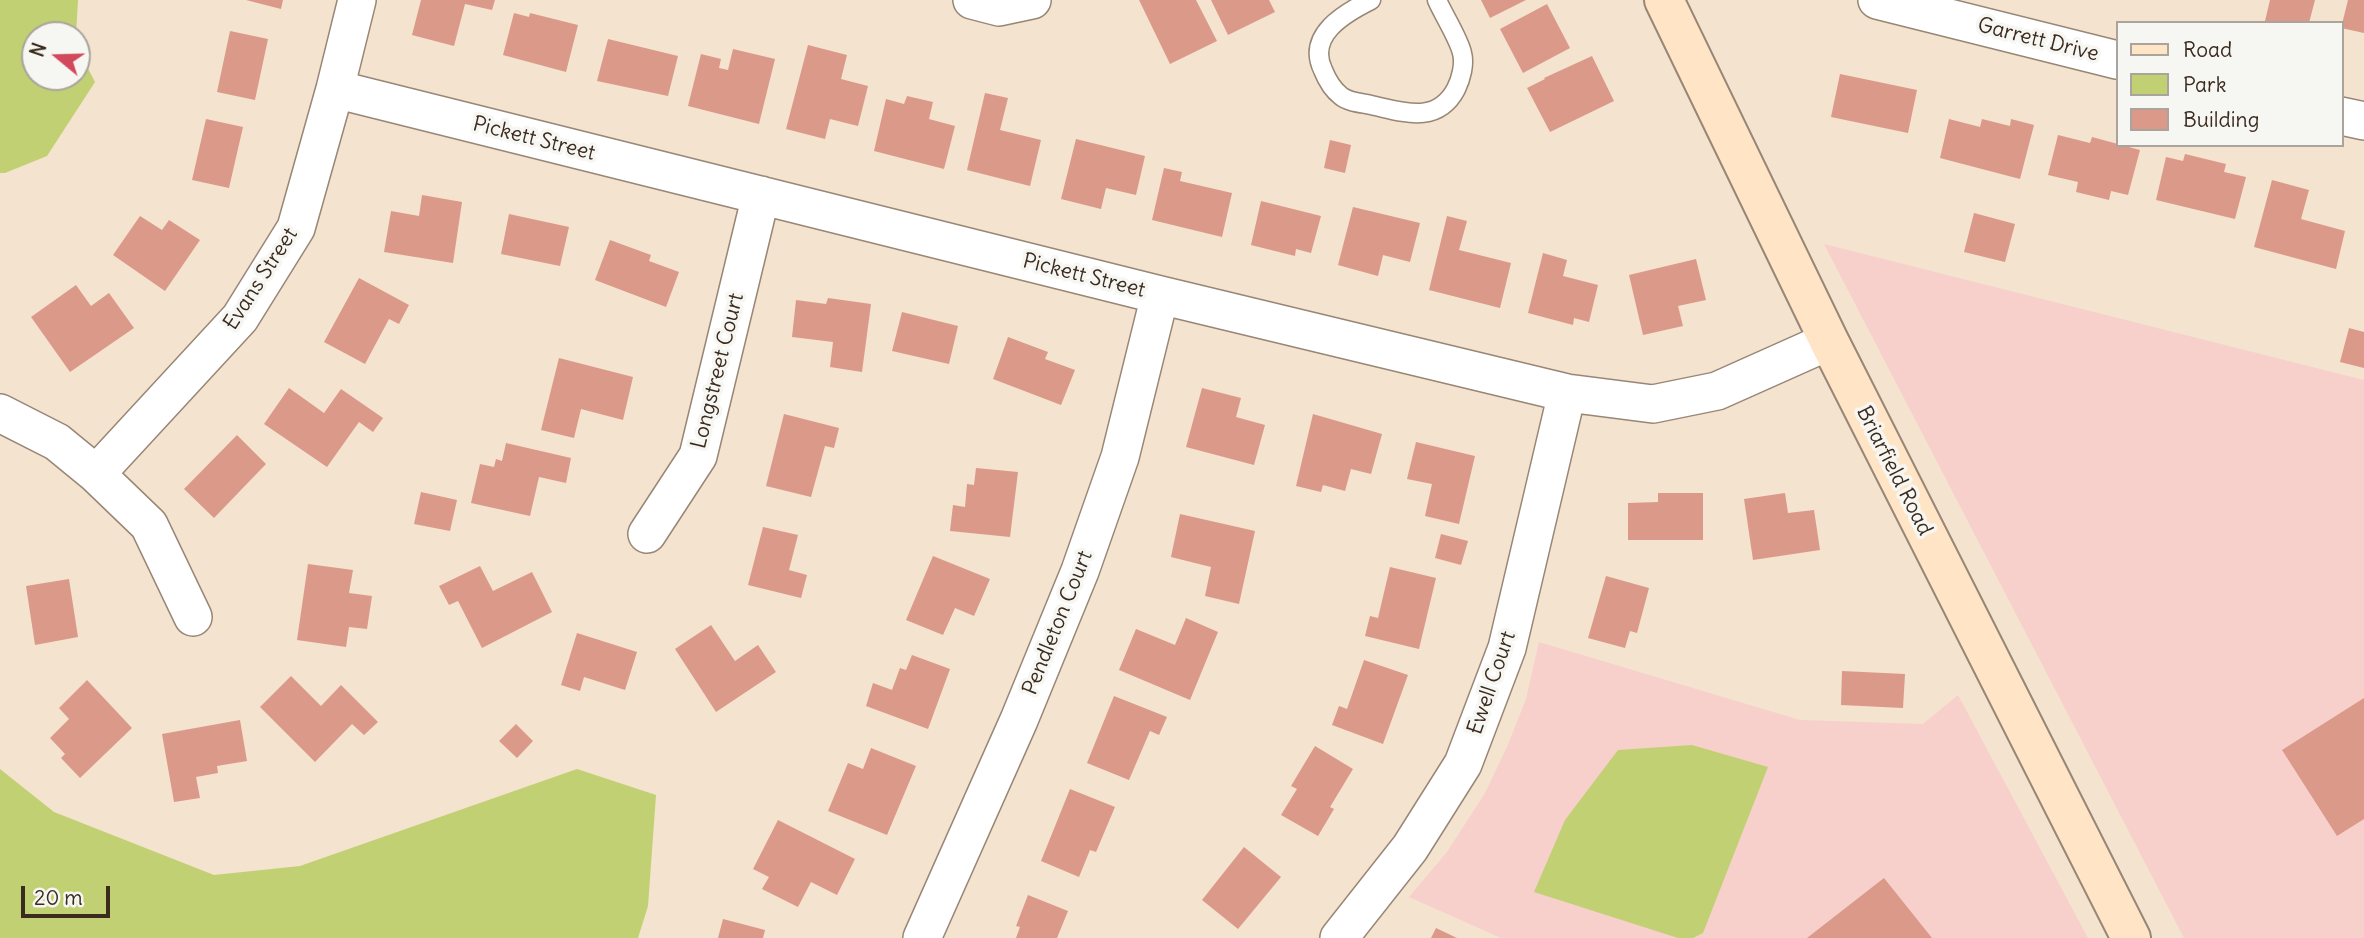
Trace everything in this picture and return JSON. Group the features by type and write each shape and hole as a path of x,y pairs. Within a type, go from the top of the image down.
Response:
{"main road":[{"name":"Briarfield Road","path":"1664,0 1829,341 2131,938"}],"street":[{"name":"Evans Street","path":"96,474 240,318 296,228 357,0"},
{"path":"972,0 999,7 1032,0"},
{"name":"Garrett Drive","path":"1877,0 2116,60"},
{"name":"Pickett Street","path":"335,89 1160,295 1567,393 1653,404 1666,402 1717,391 1829,341"},
{"path":"2343,116 2364,121"},
{"name":"Longstreet Court","path":"647,534 698,456 761,195"},
{"name":"Pendleton Court","path":"922,938 1020,720 1080,571 1120,457 1160,295"},
{"name":"Ewell Court","path":"1339,938 1410,848 1463,764 1507,648 1567,393"},
{"path":"0,413 57,442 96,474 149,525 192,617"}],"lane":[{"path":"1371,0 1348,11 1331,24 1321,42 1319,63 1328,83 1342,98 1412,114 1431,113 1451,99 1461,79 1463,53 1437,0"}],"shaded area":[{"path":"1824,244 2364,380 2364,938 2184,938"},
{"path":"1539,642 1800,720 1923,724 1958,695 2088,938 1501,938 1409,897 1447,852 1485,793 1526,699"}],"green space":[{"path":"0,0 78,0 77,21 21,21 21,91 89,91 47,156 0,173"},
{"path":"1692,745 1768,767 1703,933 1693,938 1678,938 1534,892 1565,820 1618,750"},
{"path":"0,769 54,812 214,875 300,866 577,769 656,795 648,906 638,938 0,938"}],"building":[{"path":"246,0 283,0 281,9"},
{"path":"421,0 495,0 492,10 465,4 454,46 412,35"},
{"path":"1139,0 1196,0 1217,41 1170,64"},
{"path":"1211,0 1269,0 1275,12 1228,35"},
{"path":"1481,0 1526,0 1490,18"},
{"path":"2270,0 2315,0 2310,21 2265,21"},
{"path":"2348,0 2364,0 2364,33 2343,28"},
{"path":"1547,4 1570,48 1523,73 1500,29"},
{"path":"514,13 529,17 530,13 578,25 566,72 503,55"},
{"path":"230,31 268,39 255,100 217,92"},
{"path":"608,39 678,56 668,96 597,81"},
{"path":"808,45 847,55 841,79 868,86 858,126 830,119 825,139 786,129"},
{"path":"733,49 775,59 759,124 688,106 701,54 721,59 719,68 728,70"},
{"path":"1592,56 1614,101 1550,132 1527,88"},
{"path":"1840,74 1917,90 1908,133 1831,117"},
{"path":"985,93 1008,98 1000,130 1041,140 1030,186 967,170"},
{"path":"907,96 933,102 929,119 955,126 944,169 874,151 886,99 904,104"},
{"path":"206,119 243,127 229,188 192,180"},
{"path":"1949,119 1980,127 1982,119 2010,126 2011,119 2034,125 2020,179 1940,158"},
{"path":"2058,135 2090,143 2092,137 2116,144 2116,147 2140,150 2128,195 2111,191 2109,200 2076,192 2078,182 2048,175"},
{"path":"1076,139 1145,156 1136,195 1106,188 1101,209 1061,199"},
{"path":"1330,140 1351,145 1345,173 1324,168"},
{"path":"2185,154 2226,164 2224,172 2246,177 2235,219 2156,200 2166,157 2183,161"},
{"path":"1164,168 1182,172 1180,181 1232,193 1222,237 1152,220"},
{"path":"2272,180 2309,190 2301,219 2345,231 2336,269 2254,247"},
{"path":"422,195 462,202 453,263 384,252 391,211 419,216"},
{"path":"1261,201 1321,216 1311,253 1296,249 1295,256 1251,245"},
{"path":"1353,207 1420,223 1410,262 1383,255 1378,276 1338,265"},
{"path":"1974,213 2015,224 2005,262 1964,252"},
{"path":"509,214 569,227 560,266 501,254"},
{"path":"140,216 162,230 169,220 200,240 165,291 113,255"},
{"path":"1447,216 1467,221 1459,250 1511,263 1500,308 1429,290"},
{"path":"610,240 651,255 649,261 679,272 666,307 595,280"},
{"path":"1543,253 1567,260 1563,276 1598,285 1589,322 1574,318 1573,325 1528,313"},
{"path":"1696,259 1706,300 1678,306 1683,326 1643,335 1629,275"},
{"path":"359,278 409,305 399,324 389,319 365,364 324,342"},
{"path":"76,285 91,306 109,293 134,328 70,372 31,317"},
{"path":"828,298 871,304 862,372 830,367 833,342 792,337 796,300 826,304"},
{"path":"902,312 958,326 949,364 892,351"},
{"path":"2349,328 2364,332 2364,368 2340,362"},
{"path":"1008,337 1048,352 1045,359 1075,370 1061,405 993,379"},
{"path":"559,358 633,377 623,420 581,409 574,438 541,430"},
{"path":"289,388 324,413 341,389 383,418 373,432 359,422 327,467 264,424"},
{"path":"1202,388 1241,398 1236,417 1265,425 1254,465 1186,447"},
{"path":"784,414 839,428 834,448 825,446 811,497 766,486"},
{"path":"1313,414 1382,434 1371,474 1351,469 1345,491 1323,485 1321,492 1296,486"},
{"path":"237,435 266,464 214,518 184,489"},
{"path":"1416,442 1475,456 1459,524 1425,516 1432,484 1407,479"},
{"path":"506,443 571,458 566,483 539,477 530,516 471,503 480,464 494,467 496,459 502,461"},
{"path":"976,468 1018,472 1010,537 950,531 953,505 965,507 967,484 974,485"},
{"path":"421,492 457,500 450,531 414,524"},
{"path":"1658,493 1703,493 1703,540 1628,540 1628,503 1658,502"},
{"path":"1785,493 1788,513 1814,510 1820,550 1753,560 1744,499"},
{"path":"1180,514 1255,531 1239,604 1205,596 1211,567 1171,557"},
{"path":"763,527 798,535 789,570 807,575 801,598 748,585"},
{"path":"1441,534 1468,541 1461,565 1435,558"},
{"path":"933,556 990,579 974,616 955,608 943,635 906,620"},
{"path":"308,564 353,570 349,593 372,596 367,629 349,627 346,647 297,640"},
{"path":"480,566 493,591 532,572 552,612 482,648 458,601 449,605 439,586"},
{"path":"1390,567 1436,578 1419,649 1365,636 1370,616 1378,618"},
{"path":"1606,576 1649,588 1637,633 1630,631 1625,648 1588,638"},
{"path":"69,579 78,637 35,645 26,586"},
{"path":"1186,618 1218,632 1190,700 1119,670 1136,629 1175,645"},
{"path":"711,625 735,661 758,645 776,672 716,712 675,649"},
{"path":"577,633 637,652 625,690 584,677 580,691 561,685"},
{"path":"912,655 950,669 928,729 866,706 873,683 892,690 900,668 906,670"},
{"path":"1364,660 1408,675 1383,744 1332,725 1339,706 1347,709"},
{"path":"1842,671 1905,674 1903,708 1841,705"},
{"path":"291,676 321,706 341,685 378,722 364,735 352,724 315,762 260,707"},
{"path":"87,680 132,728 80,778 61,758 65,754 50,738 69,719 59,708"},
{"path":"1114,696 1167,717 1159,735 1150,731 1129,780 1087,763"},
{"path":"2364,698 2364,819 2337,836 2282,750"},
{"path":"240,720 247,761 217,766 218,773 196,777 200,798 174,802 162,734"},
{"path":"516,724 533,741 517,758 499,741"},
{"path":"1315,746 1353,769 1330,807 1334,809 1318,836 1281,815 1297,789 1291,786"},
{"path":"871,748 916,766 887,835 828,811 848,763 863,769"},
{"path":"1070,789 1115,807 1096,852 1090,850 1079,877 1041,861"},
{"path":"778,820 855,859 837,895 811,882 798,907 762,889 769,877 753,869"},
{"path":"1244,847 1281,877 1238,929 1202,900"},
{"path":"1884,878 1932,938 1807,938"},
{"path":"1028,895 1068,911 1057,938 1016,938 1020,927 1016,926"},
{"path":"723,919 765,930 763,938 718,938"},
{"path":"1436,928 1457,938 1431,938"}]}
